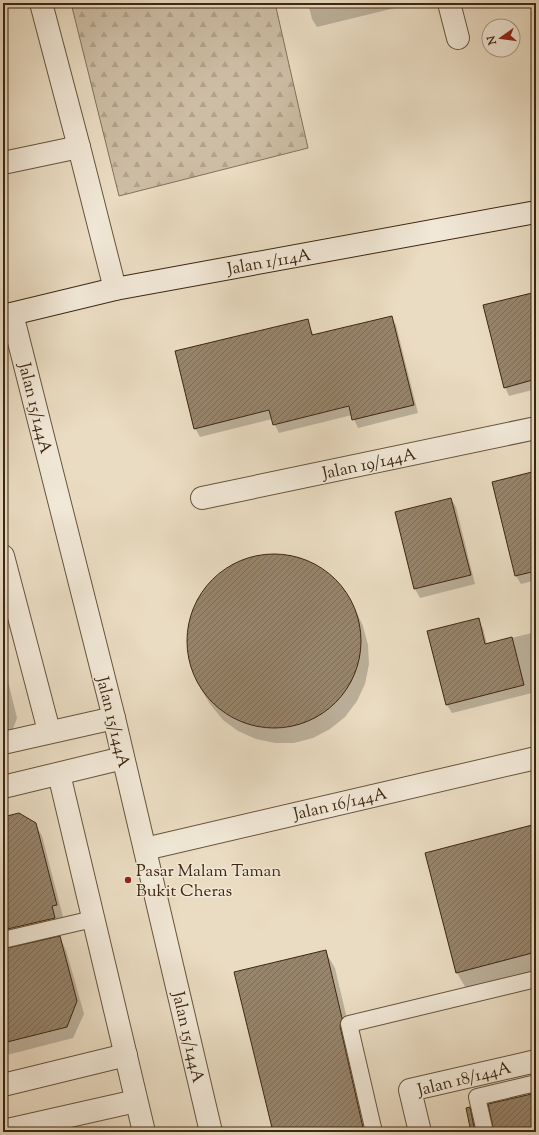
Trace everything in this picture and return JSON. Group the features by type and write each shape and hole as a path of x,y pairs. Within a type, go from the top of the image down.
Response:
{"street":[{"path":"40,3 79,147 115,290"},
{"path":"449,3 458,38"},
{"path":"3,163 79,147"},
{"name":"Jalan 1/114A","path":"7,315 115,290 536,212"},
{"name":"Jalan 15/144A","path":"7,315 114,718 211,1132"},
{"name":"Jalan 19/144A","path":"202,498 536,428"},
{"path":"3,556 49,731"},
{"path":"3,743 49,731 114,718"},
{"path":"3,787 123,758"},
{"name":"Jalan 16/144A","path":"145,849 536,758"},
{"path":"59,774 144,1132"},
{"path":"3,1085 126,1055"},
{"name":"Jalan 18/144A","path":"420,1132 410,1090 536,1061"},
{"path":"3,1130 136,1101"}],"lane":[{"path":"3,940 93,919"},
{"path":"374,1132 349,1024 536,979"},
{"path":"485,1132 477,1097 536,1083"}],"green space":[{"path":"71,3 275,3 308,148 119,196"}],"building":[{"path":"536,292 536,379 504,388 483,305"},
{"path":"392,316 414,405 352,420 349,406 273,425 269,410 194,429 175,351 308,319 312,335"},
{"path":"536,471 536,571 515,576 492,482"},
{"path":"451,498 471,575 414,589 395,512"},
{"path":"283,554 307,560 323,568 336,579 347,592 355,608 360,624 360,658 355,674 347,690 336,703 323,714 299,725 283,728 265,728 249,725 225,714 212,703 201,690 193,674 188,658 187,632 190,616 201,592 212,579 225,568 241,560 257,555"},
{"path":"479,618 485,644 512,637 524,685 446,705 427,631"},
{"path":"19,813 36,823 57,905 52,906 55,918 3,930 3,817"},
{"path":"536,824 536,952 456,973 425,853"},
{"path":"60,936 77,1001 67,1027 3,1043 3,949"},
{"path":"326,950 342,1018 340,1026 364,1132 273,1132 234,972"},
{"path":"536,1093 536,1132 494,1132 488,1104"},
{"path":"470,1107 475,1132 471,1132 466,1108"}],"place":[{"name":"Pasar Malam Taman Bukit Cheras","path":"128,880"}]}
